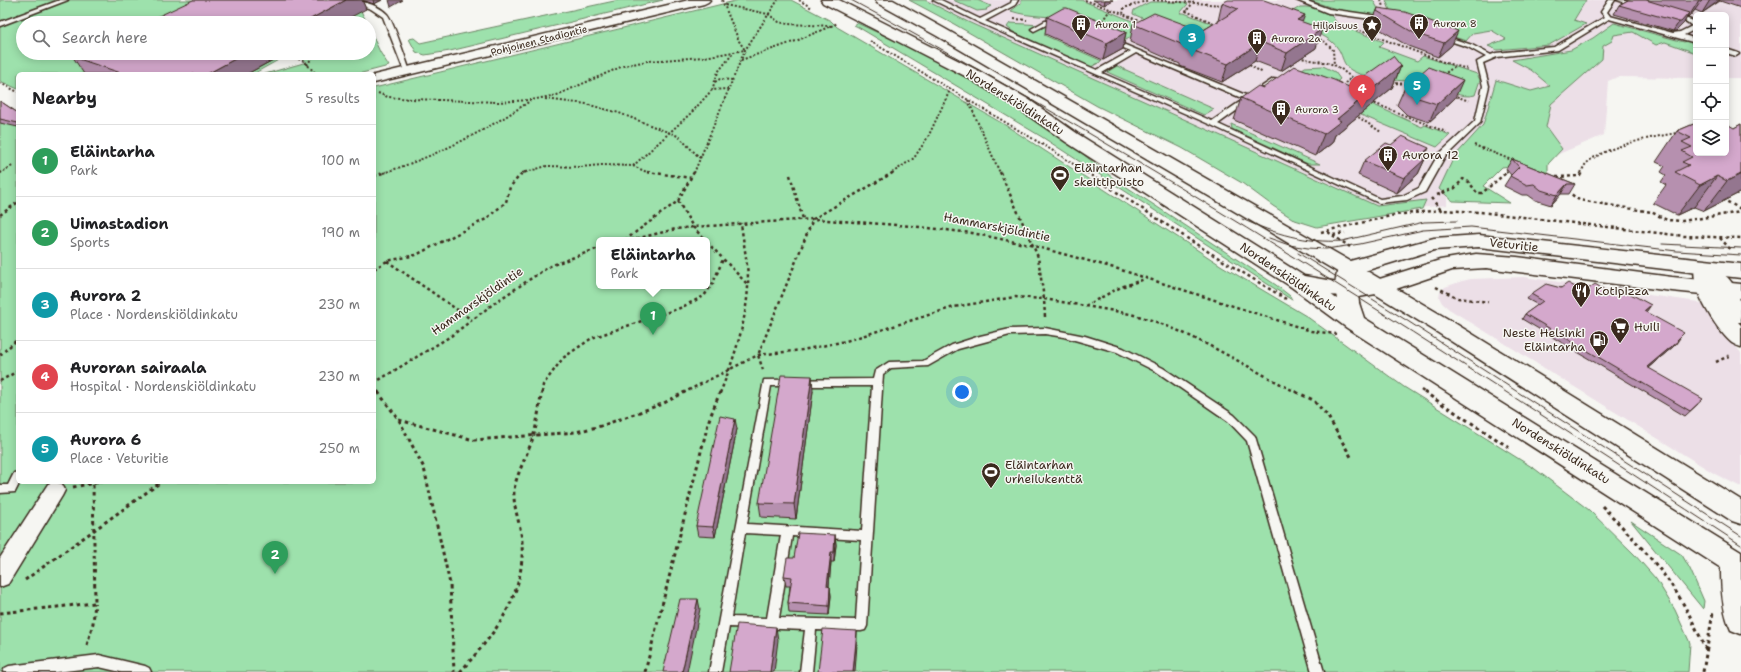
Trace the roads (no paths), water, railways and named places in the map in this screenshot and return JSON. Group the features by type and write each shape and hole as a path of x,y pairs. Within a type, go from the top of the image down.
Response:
{"main road":[{"name":"Nordenskiöldinkatu","path":"882,0 942,33 1379,287 1741,514"},
{"name":"Nordenskiöldinkatu","path":"823,6 971,73 1022,103 1072,138 1297,281 1348,329 1737,564"},
{"name":"Veturitie","path":"1348,269 1371,260 1434,244 1479,241 1705,277"},
{"name":"Veturitie","path":"1297,281 1324,288 1346,290 1379,287 1440,267 1460,262 1475,261 1528,266 1705,277 1738,263"},
{"path":"1348,269 1346,282 1349,310 1348,329"},
{"path":"1705,277 1734,291 1741,315"},
{"path":"1705,277 1725,321 1741,339"},
{"path":"1737,564 1735,585 1741,621"}],"street":[{"name":"Pohjoinen Stadiontie","path":"376,79 704,0"},
{"path":"9,581 55,490"}],"lane":[{"path":"22,16 65,0"},
{"path":"346,0 367,5 382,12 386,16 407,71"},
{"path":"936,0 1380,200 1404,198 1422,190 1441,158 1478,122 1486,86 1480,62 1496,55 1556,49 1608,17"},
{"path":"980,21 1013,4 1015,0"},
{"path":"1299,0 1335,12 1394,21"},
{"path":"1612,0 1604,12 1608,17 1693,40"},
{"path":"1620,0 1644,7"},
{"path":"1667,14 1689,21 1693,24"},
{"path":"0,24 16,18"},
{"path":"1034,29 1047,22 1066,22"},
{"path":"1674,35 1682,34 1693,28"},
{"path":"1094,34 1248,98"},
{"path":"1435,34 1470,46 1490,57"},
{"path":"1097,73 1136,51"},
{"path":"1729,52 1736,54"},
{"path":"1214,124 1248,98 1278,81"},
{"path":"724,622 861,626 878,373 889,365 925,364 955,347 987,337 1010,332 1045,331 1085,339 1120,350 1160,370 1231,418 1250,439 1318,672"},
{"path":"715,672 767,382 878,383"},
{"path":"5,489 16,478"},
{"path":"741,528 868,536"},
{"path":"772,623 787,531"},
{"path":"806,672 811,624"},
{"path":"9,672 99,661 145,672"}],"tram line":[{"path":"851,0 965,62 1079,127 1191,194 1412,332 1741,545"},
{"path":"1242,219 1279,233 1316,241 1342,241 1424,222 1457,221"},
{"path":"1269,238 1289,245 1326,249 1360,244 1423,230 1471,227 1677,251 1741,255"},
{"path":"1662,244 1741,248"},
{"path":"1298,253 1406,320 1741,536"}],"place":[{"name":"Aurora 8","path":"1419,40"},
{"name":"Aurora 1","path":"1081,41"},
{"name":"Hiljaisuus","path":"1372,42"},
{"name":"Aurora 2a","path":"1257,55"},
{"name":"Aurora 2","path":"1192,57"},
{"name":"Aurora 6","path":"1417,105"},
{"name":"Auroran sairaala","path":"1362,108"},
{"name":"Aurora 3","path":"1281,126"},
{"name":"Aurora 12","path":"1388,172"},
{"name":"Eläintarhan skeittipuisto","path":"1060,192"},
{"name":"Kotipizza","path":"1581,308"},
{"name":"Eläintarha","path":"653,335"},
{"name":"Huili","path":"1620,344"},
{"name":"Neste Helsinki Eläintarha","path":"1599,357"},
{"name":"Eläintarhan urheilukenttä","path":"991,489"},
{"name":"Uimastadion","path":"275,574"}]}
